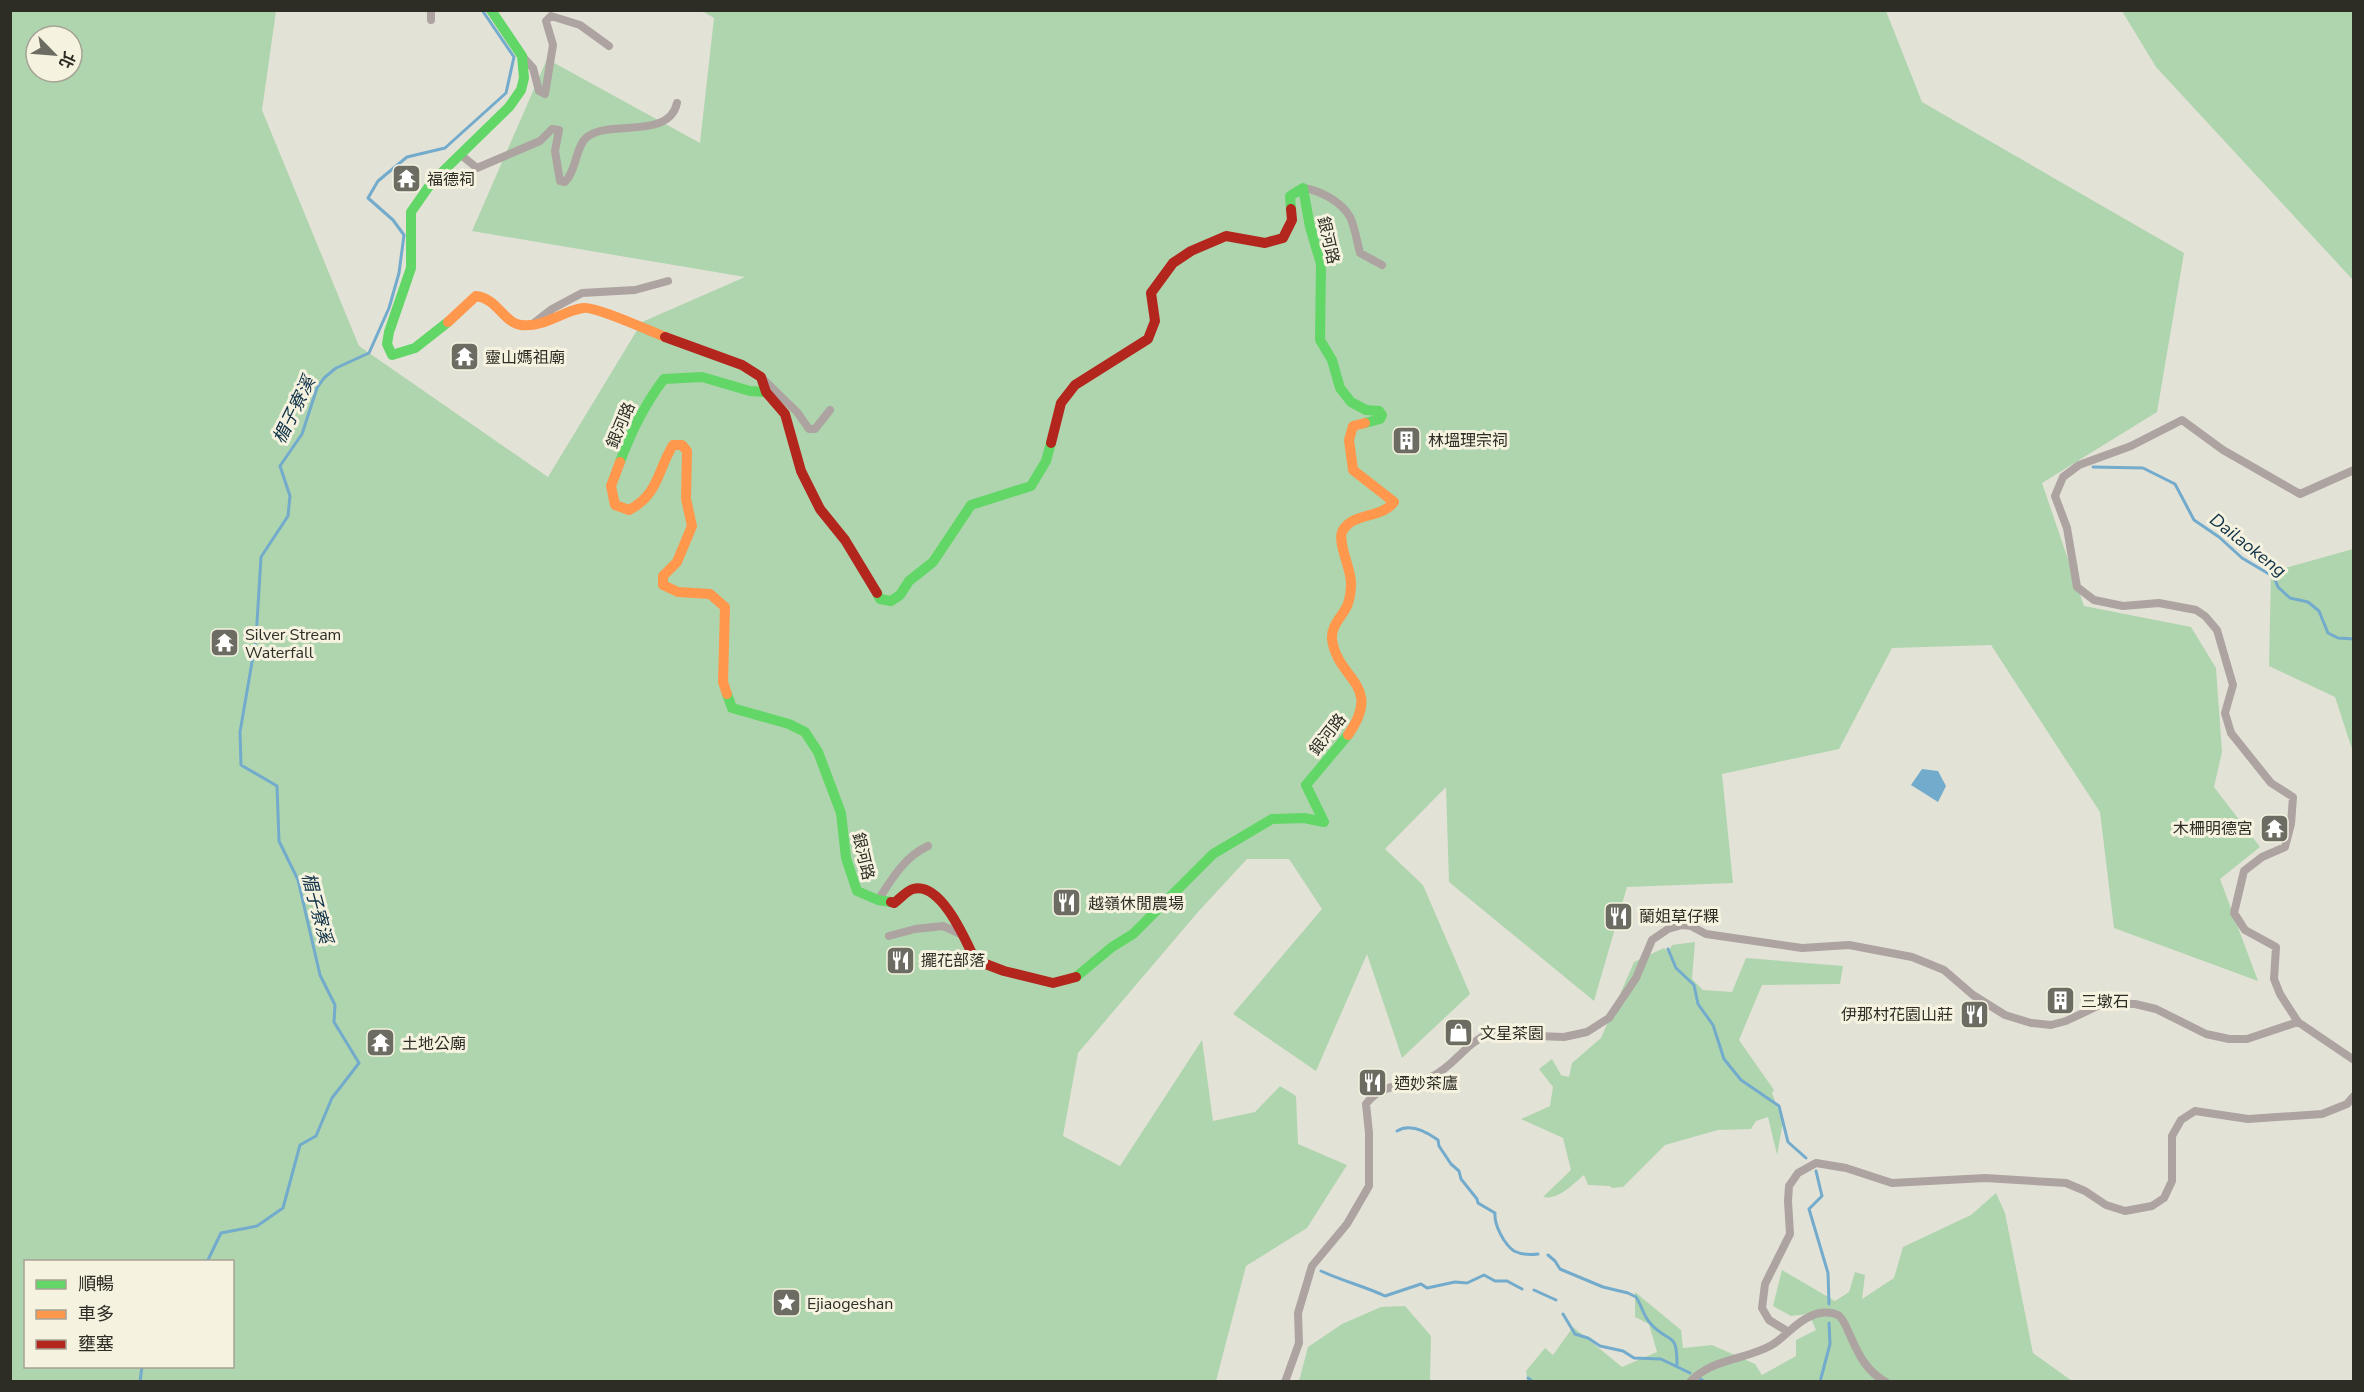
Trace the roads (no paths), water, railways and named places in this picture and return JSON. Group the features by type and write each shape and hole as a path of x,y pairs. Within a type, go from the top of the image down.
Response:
{"street":[{"path":"491,10 532,68 538,91 545,94 553,45 546,21 551,16 580,25 609,46"},
{"path":"522,56 524,78 521,90 509,107 432,182 411,212 411,268 389,332 387,344 392,355 405,352 430,338 476,296 486,297 520,325 550,321 569,311 586,307 742,365 761,377 797,412 809,429 815,429 830,410"},
{"path":"461,155 477,168 540,141 552,129 559,130 555,151 560,181 565,182 570,177 584,141 589,135 616,128 646,127 668,119 676,109 677,103"},
{"path":"1303,188 1314,189 1326,194 1350,216 1360,253 1382,265"},
{"name":"銀河路","path":"761,377 766,392 785,414 801,471 820,508 845,540 880,600 891,601 900,595 909,580 933,562 971,505 1031,486 1046,462 1061,403 1075,385 1148,339 1155,321 1151,293 1173,263 1191,251 1226,236 1265,243 1283,238 1292,220 1290,196 1303,188 1310,227 1321,264 1320,340 1332,360 1340,388 1351,402 1366,410 1379,411 1382,415 1380,419 1353,426 1349,440 1353,470 1372,486 1392,497 1394,502 1390,510 1354,520 1343,528 1339,542 1350,569 1350,588 1348,603 1332,630 1333,648 1363,698 1360,716 1351,731 1306,785 1310,797 1322,812 1324,822 1304,818 1272,819 1213,854 1133,934 1112,947 1076,977 1053,983 1004,971 975,960 944,904 926,889 914,889 894,903 878,900 857,891 846,858 841,813 818,752 805,732 789,724 732,708 723,682 725,607 710,594 678,592 663,585 663,576 677,562 692,525 687,499 687,451 682,445 673,445 666,455 657,485 642,505 629,510 615,505 611,486 646,401 664,379 693,375 726,382 757,393 766,392"},
{"path":"534,324 552,309 582,293 635,290 668,280"},
{"path":"2354,470 2300,494 2223,450 2182,420 2131,446 2079,465 2063,477 2055,496 2067,528 2077,587 2094,600 2123,606 2159,603 2196,610 2205,616 2217,630 2234,685 2225,713 2231,733 2271,783 2293,797 2291,824 2285,847 2262,857 2244,871 2234,913 2245,930 2276,947 2274,979 2280,994 2298,1022 2354,1060"},
{"path":"878,900 897,870 915,852 928,846"},
{"path":"1285,1382 1299,1343 1298,1313 1312,1266 1347,1224 1369,1186 1370,1164 1366,1104 1372,1096 1392,1086 1434,1075 1478,1038 1488,1034 1564,1037 1587,1032 1609,1018 1636,978 1652,940 1682,925 1691,926 1706,934 1802,948 1849,945 1912,957 1944,970 1973,995 2005,1015 2031,1023 2051,1025 2066,1021 2104,1003 2135,1004 2156,1009 2206,1034 2229,1039 2247,1039 2298,1022"},
{"path":"889,936 915,929 943,927 963,935"},
{"path":"1787,1331 1769,1320 1762,1308 1765,1284 1790,1234 1789,1186 1798,1173 1816,1163 1846,1168 1892,1182 1985,1178 2066,1183 2085,1191 2106,1205 2125,1211 2152,1206 2164,1198 2172,1181 2172,1136 2181,1120 2195,1111 2248,1119 2322,1114 2347,1104 2354,1096"},
{"path":"1690,1382 1699,1372 1768,1347 1812,1315 1825,1312 1838,1315 1858,1355 1876,1377 1886,1382"}],"water":[{"path":"1922,769 1938,771 1946,786 1938,802 1911,785"}],"waterway":[{"name":"楣子寮溪","path":"208,1260 221,1233 257,1226 283,1208 300,1145 316,1136 332,1098 359,1063 334,1022 335,1005 320,975 298,880 279,841 277,786 241,765 240,732 256,639 261,557 288,516 290,496 280,466 302,434 317,388 324,378 336,368 369,353 389,308 399,273 404,235 393,220 368,198 378,181 407,157 445,148 506,93 514,57 482,10"},
{"name":"Dailaokeng","path":"2093,467 2143,468 2175,484 2194,520 2219,537 2242,558 2274,577 2278,587 2290,598 2308,602 2319,611 2328,633 2338,638 2354,639"},
{"path":"1668,949 1676,968 1694,985 1698,1004 1713,1025 1724,1059 1741,1080 1779,1106 1788,1142 1806,1158"},
{"path":"1397,1131 1413,1128 1438,1140 1439,1146 1451,1164 1459,1171 1461,1179 1478,1203 1495,1213 1500,1234 1507,1244 1520,1253 1538,1254"},
{"path":"1816,1171 1822,1196 1809,1209 1828,1273 1829,1304"},
{"path":"1548,1255 1560,1269 1603,1287 1636,1297 1650,1323 1673,1342 1677,1354 1677,1365"},
{"path":"1321,1271 1385,1296 1421,1284 1427,1288 1455,1282 1467,1283 1484,1275 1495,1281 1507,1281 1522,1289"},
{"path":"1534,1290 1556,1300"},
{"path":"1563,1314 1575,1334 1588,1338 1600,1346 1623,1351 1634,1358 1661,1359 1690,1373"},
{"path":"1820,1382 1830,1344 1829,1323"},
{"name":"楣子寮溪","path":"140,1382 142,1368"},
{"path":"1528,1378 1533,1382"},
{"path":"1699,1378 1705,1382"}],"place":[{"name":"福德祠","path":"406,179"},
{"name":"靈山媽祖廟","path":"464,357"},
{"name":"林塭理宗祠","path":"1407,440"},
{"name":"Silver Stream Waterfall","path":"224,643"},
{"name":"木柵明德宮","path":"2274,828"},
{"name":"越嶺休閒農場","path":"1067,903"},
{"name":"蘭姐草仔粿","path":"1618,916"},
{"name":"擺花部落","path":"900,960"},
{"name":"三墩石","path":"2060,1001"},
{"name":"伊那村花園山莊","path":"1974,1014"},
{"name":"文星茶園","path":"1459,1033"},
{"name":"土地公廟","path":"381,1043"},
{"name":"迺妙茶廬","path":"1373,1083"},
{"name":"Ejiaogeshan","path":"786,1303"}]}
